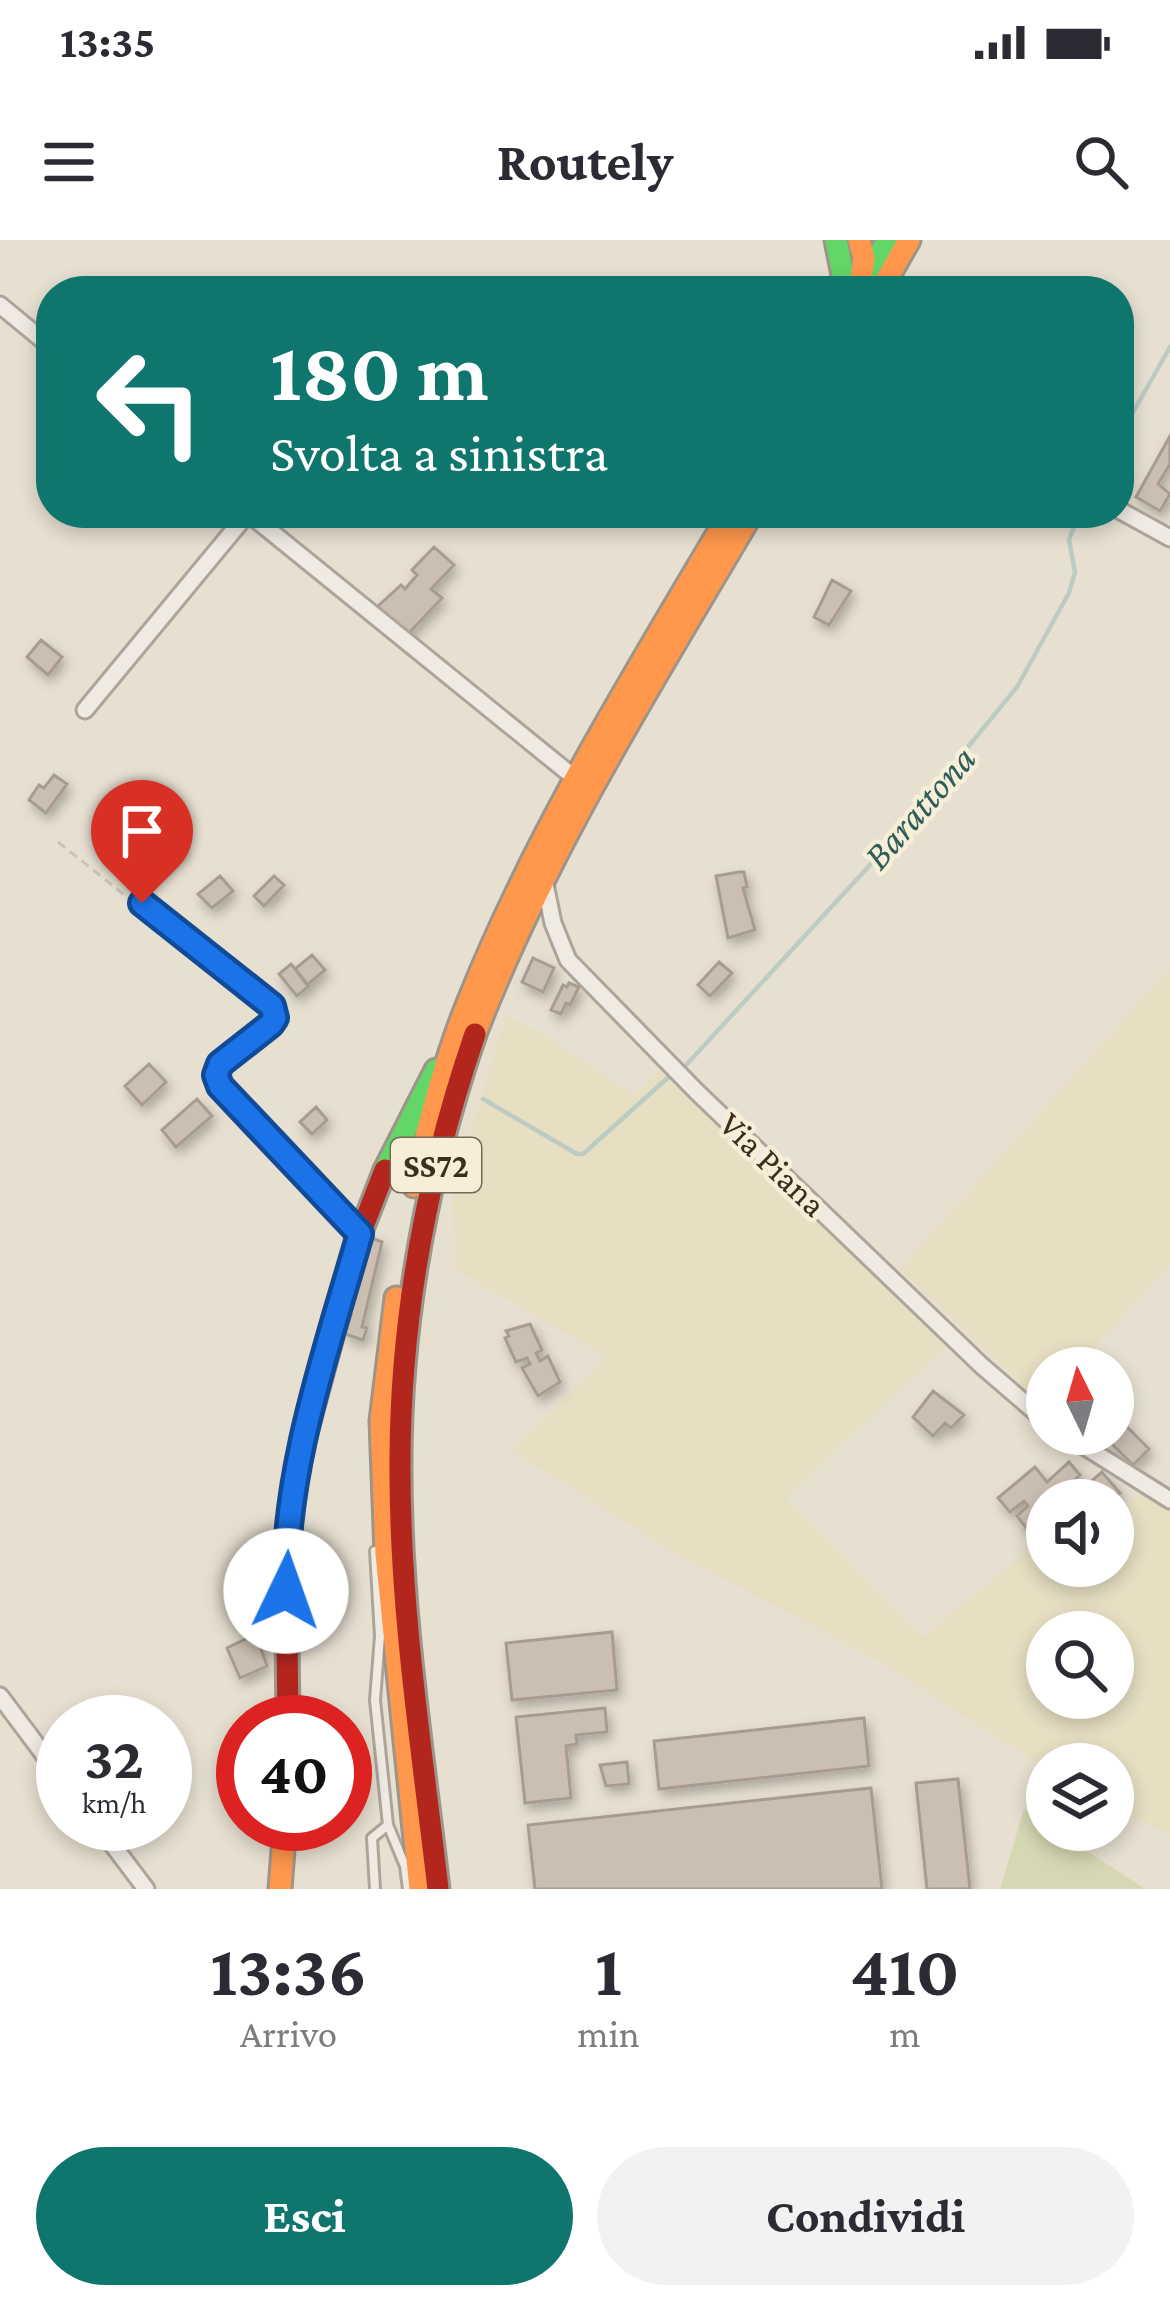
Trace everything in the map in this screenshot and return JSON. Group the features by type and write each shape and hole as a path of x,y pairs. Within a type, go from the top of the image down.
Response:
{"main road":[{"path":"836,240 843,276"},
{"path":"859,240 862,276"},
{"path":"867,276 888,240"},
{"path":"889,276 909,240"},
{"name":"SS72","path":"420,1889 385,1528 381,1421 400,1174 528,866 721,528"},
{"name":"SS72","path":"437,1889 403,1556 400,1421 415,1276 434,1172 494,985 543,876 743,528"},
{"path":"288,1695 286,1555 299,1457 360,1234 400,1174 416,1103 450,1048"},
{"path":"280,1889 283,1851"}],"street":[{"path":"0,305 36,335"},
{"path":"1134,518 1170,538"},
{"path":"86,710 236,528"},
{"path":"267,528 577,779"},
{"name":"Via Piana","path":"543,876 568,960 731,1124 1026,1404"},
{"path":"142,903 272,1006 275,1018 271,1024 220,1064 216,1075 220,1086 360,1234"},
{"path":"1098,1455 1170,1500"},
{"path":"0,1696 36,1744"},
{"path":"117,1851 146,1889"}],"lane":[{"path":"385,1528 375,1544 380,1636 375,1700 388,1825 405,1866 407,1889"},
{"path":"376,1889 372,1838 388,1825"}],"path":[{"path":"58,842 125,896 142,903"}],"shaded area":[{"path":"1170,968 1170,1264 1096,1347 1026,1347 1026,1389 900,1269"},
{"path":"506,1015 547,1036 633,1095 660,1069 669,1067 949,1343 786,1498 923,1637 1026,1552 1026,1587 1134,1587 1134,1499 1146,1491 1170,1506 1170,1834 1134,1819 1134,1743 1026,1743 1026,1756 881,1662 673,1552 511,1450 607,1357 456,1270 452,1196"}],"green space":[{"path":"1024,1809 1026,1851 1087,1851 1145,1889 1000,1889"}],"building":[{"path":"1170,436 1170,464 1158,484 1170,494 1160,511 1136,497"},
{"path":"434,547 454,565 431,589 442,598 407,635 377,607 401,585 405,589 417,575 412,570"},
{"path":"832,580 851,591 829,625 814,617"},
{"path":"41,640 62,657 48,675 27,657"},
{"path":"54,775 67,784 46,813 29,800"},
{"path":"174,836 184,848 135,887 125,875"},
{"path":"744,872 747,887 743,888 755,930 728,938 716,876"},
{"path":"220,876 233,891 212,908 198,894"},
{"path":"274,876 284,885 264,906 254,896"},
{"path":"312,955 325,970 307,985 295,969"},
{"path":"533,958 554,968 543,992 522,982"},
{"path":"719,962 732,973 710,996 698,985"},
{"path":"291,964 309,986 297,996 279,974"},
{"path":"563,985 579,987 570,1005 566,1003 561,1014 551,1010"},
{"path":"149,1064 166,1082 142,1105 125,1086"},
{"path":"197,1099 212,1116 176,1147 162,1130"},
{"path":"316,1107 327,1120 312,1134 300,1122"},
{"path":"369,1237 382,1242 363,1340 345,1334"},
{"path":"530,1324 542,1350 536,1353 540,1361 548,1356 560,1382 538,1396 522,1368 530,1364 527,1358 516,1362 505,1338 509,1336 506,1331"},
{"path":"933,1391 964,1415 951,1428 945,1423 933,1436 913,1417"},
{"path":"1134,1434 1149,1449 1133,1465 1123,1455 1134,1455"},
{"path":"1069,1462 1080,1475 1076,1479 1050,1479"},
{"path":"1035,1467 1045,1479 1026,1479 1026,1504 1010,1512 998,1498"},
{"path":"612,1632 617,1690 512,1700 506,1643"},
{"path":"256,1634 267,1666 240,1678 227,1648"},
{"path":"605,1708 607,1732 576,1735 577,1744 566,1746 571,1798 525,1803 516,1717"},
{"path":"864,1718 869,1766 659,1789 654,1741"},
{"path":"627,1762 629,1784 606,1786 600,1765"},
{"path":"958,1779 970,1889 927,1889 916,1783"},
{"path":"871,1788 882,1889 535,1889 528,1825"}],"waterway":[{"name":"Barattona","path":"1134,411 1170,347"},
{"name":"Barattona","path":"687,1064 938,791 1017,687 1069,593 1075,572 1069,540 1073,528"},
{"name":"Barattona","path":"483,1099 583,1154 672,1074"}],"traffic: fast":[{"path":"836,240 844,276"},
{"path":"868,276 888,240"},
{"path":"415,1182 406,1173 385,1170 436,1070"}],"traffic: slow":[{"path":"859,240 864,258 861,276"},
{"path":"889,276 909,240"},
{"path":"414,1186 452,1048 495,939 590,753 721,528"},
{"path":"475,1034 567,833 743,528"},
{"path":"396,1298 381,1421 386,1554 420,1889"},
{"path":"280,1889 283,1851"}],"traffic: jam":[{"path":"438,1889 404,1576 401,1416 419,1250 443,1141 475,1034"},
{"path":"288,1695 286,1555 299,1458 360,1234 385,1170"}],"route":[{"path":"142,903 272,1006 275,1018 271,1024 220,1064 216,1075 220,1086 360,1234 299,1457 286,1591"}]}
